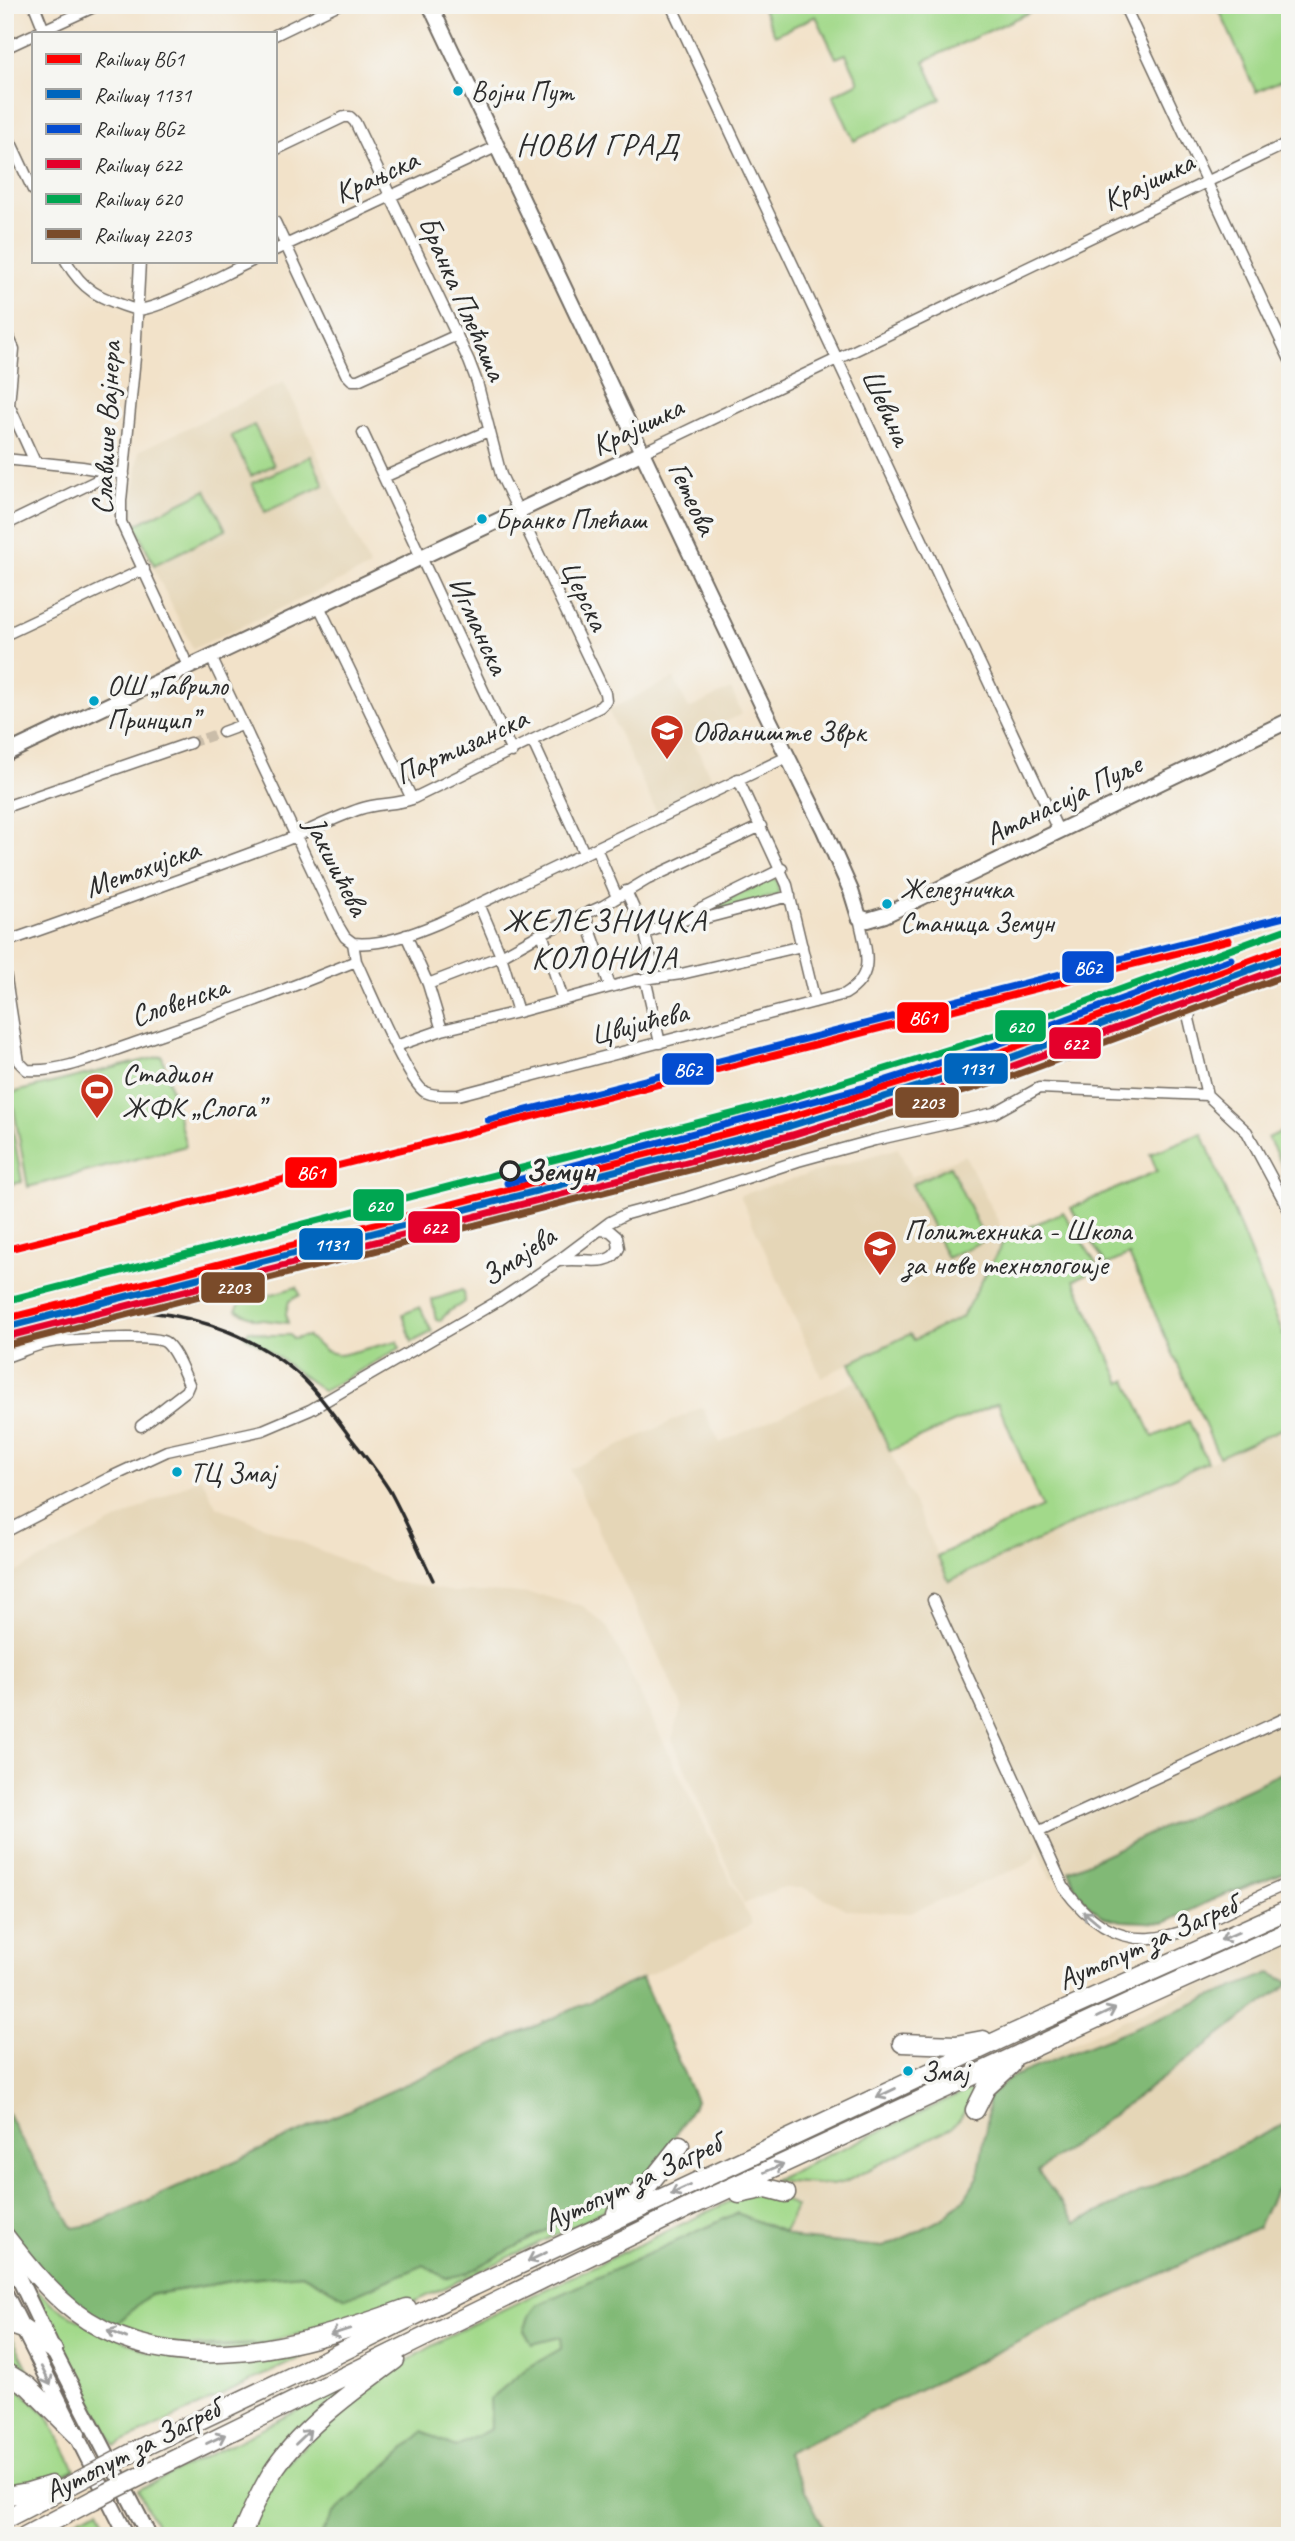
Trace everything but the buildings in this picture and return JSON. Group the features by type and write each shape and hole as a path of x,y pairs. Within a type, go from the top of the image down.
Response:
{"highway":[{"name":"Аутопут за Загреб","path":"5,2519 56,2488 104,2468 474,2286 1014,2033 1290,1909"},
{"name":"Аутопут за Загреб","path":"25,2536 155,2469 704,2200 1290,1931"},
{"path":"902,2043 957,2045 1014,2033"},
{"path":"975,2110 982,2094 994,2080 1035,2046"},
{"path":"598,2228 649,2184 680,2145"},
{"path":"704,2200 759,2188 786,2193"},
{"path":"5,2236 38,2278 94,2324 123,2337 189,2352 227,2353 304,2342 474,2286"},
{"path":"5,2323 23,2329 53,2350"},
{"path":"242,2536 259,2494 276,2466 295,2444 376,2374 445,2326"},
{"path":"5,2372 28,2386 76,2434"},
{"path":"5,2496 56,2488"},
{"path":"45,2536 93,2500"}],"main road":[{"name":"Гетеова","path":"430,5 839,865 859,918"},
{"name":"Крајишка","path":"5,754 643,452"},
{"name":"Атанасија Пуље","path":"859,918 868,920 885,915 1290,720"},
{"path":"5,2249 53,2350 149,2536"},
{"path":"5,2293 127,2536"}],"street":[{"path":"34,5 38,32"},
{"path":"40,32 98,5"},
{"path":"276,35 337,5"},
{"name":"Шевина","path":"671,5 1059,830"},
{"path":"1124,5 1290,360"},
{"path":"5,48 32,36"},
{"name":"Бранка Плећаша","path":"276,150 344,117 350,117 355,122 477,382 501,475 517,511"},
{"path":"5,130 32,188"},
{"name":"Крајишка","path":"643,452 1290,142"},
{"name":"Крањска","path":"276,250 498,146"},
{"path":"276,224 346,374 352,380 358,380 457,335"},
{"path":"67,262 78,280 92,292 136,310 154,307 251,262"},
{"name":"Славише Вајнера","path":"140,262 121,522 189,668"},
{"path":"5,329 14,349 9,405 36,462"},
{"path":"384,477 488,431"},
{"name":"Игманска","path":"363,433 512,752"},
{"path":"5,459 124,474"},
{"path":"5,525 100,479 105,470"},
{"name":"Церска","path":"517,511 605,693 606,701"},
{"path":"5,635 144,569"},
{"path":"318,606 412,799"},
{"name":"Јакшићева","path":"211,657 339,928 353,943 356,961 411,1079 423,1092"},
{"name":"Партизанска","path":"294,837 372,805 398,804 412,799 512,752 600,707 606,701"},
{"path":"223,732 242,725"},
{"path":"532,740 584,853"},
{"path":"5,807 190,743"},
{"path":"353,943 367,944 406,935 439,923 787,757"},
{"path":"738,779 782,869 815,1002"},
{"path":"428,984 500,956 761,826"},
{"name":"Метохијска","path":"5,942 127,900 294,837"},
{"path":"596,848 645,933 660,1043"},
{"path":"690,918 699,910 782,869"},
{"path":"645,933 690,918 702,919 790,896"},
{"path":"479,904 500,956 517,1012"},
{"path":"585,915 610,986"},
{"name":"Гетеова","path":"859,918 867,966 861,980"},
{"path":"542,933 563,1000"},
{"path":"406,935 428,984 442,1030"},
{"path":"396,1046 442,1030 610,986 681,974 802,946"},
{"path":"1290,955 1237,976 1210,992 1191,1010 1189,1019 1207,1095 1248,1132 1290,1212"},
{"name":"Словенска","path":"5,972 19,1062 27,1070 34,1071 100,1055 254,1001 356,961"},
{"name":"Цвијићева","path":"423,1092 438,1096 457,1095 845,994 861,980"},
{"name":"Змајева","path":"5,1532 167,1451 263,1430 298,1415 469,1318 626,1214 686,1198 798,1161 994,1113 1040,1088 1207,1095"},
{"path":"614,1233 619,1221 626,1214"},
{"path":"558,1261 604,1261 615,1255 619,1242 614,1233 600,1230"},
{"path":"586,1240 583,1252 587,1259"},
{"path":"5,1357 29,1348 64,1341 160,1340 167,1344 189,1384 186,1391 141,1426"},
{"path":"933,1600 1064,1888 1094,1922 1115,1933 1142,1939 1167,1937 1290,1883"},
{"path":"1040,1831 1290,1716"}],"shaded area":[{"name":"ОШ „Гаврило Принцип”","path":"284,382 370,567 193,649 131,522 139,451"},
{"name":"Обданиште Зврк","path":"674,678 689,709 731,689 742,714 692,738 714,784 656,811 608,710"},
{"name":"Политехника - Школа за нове технологоије","path":"898,1148 911,1177 965,1155 1006,1237 962,1317 913,1340 910,1335 821,1377 740,1195"},
{"path":"858,1380 949,1581 1290,1425 1290,1769 1051,1879 1038,1850 1034,1859 1026,1865 910,1913 848,1910 804,1888 780,1888 744,1904 672,1739 682,1706 570,1469 702,1407 720,1443"},
{"path":"201,1477 216,1506 395,1582 454,1592 510,1592 547,1596 583,1606 608,1628 752,1924 642,1978 95,2224 73,2228 16,2132 5,2107 5,1578"},
{"path":"1290,1944 1290,2536 246,2536 429,2347 749,2192"}],"green space":[{"path":"761,5 1027,5 1030,12 924,61 941,99 854,141 833,95 859,82 846,54 836,58 816,16 775,35"},
{"path":"1217,5 1290,5 1290,76 1256,92"},
{"path":"254,425 274,465 251,476 231,436"},
{"path":"311,456 324,485 265,512 252,483"},
{"path":"206,490 226,530 154,565 135,525"},
{"path":"773,878 777,881 779,895 705,913 704,911"},
{"name":"Стадион ЖФК „Слога”","path":"162,1056 186,1146 28,1187 11,1093"},
{"path":"5,1086 22,1182 5,1185"},
{"path":"1290,1127 1290,1180 1268,1138"},
{"path":"1202,1133 1290,1352 1290,1425 1219,1457 1129,1255 1106,1265 1071,1208 1157,1171 1150,1154"},
{"path":"950,1166 985,1240 947,1258 912,1184"},
{"path":"1063,1212 1099,1268 1074,1280 1121,1383 1127,1380 1153,1437 1189,1421 1207,1462 949,1581 937,1556 1042,1507 998,1403 890,1451 850,1363 910,1334 914,1340 962,1317 1006,1237"},
{"path":"297,1287 300,1295 289,1301 286,1314 288,1323 255,1319 236,1310 240,1303"},
{"path":"462,1290 465,1302 448,1312 440,1321 436,1320 432,1300"},
{"path":"420,1307 432,1332 412,1342 403,1314"},
{"path":"249,1330 268,1335 290,1335 293,1339 307,1336 325,1351 341,1355 397,1341 400,1348 323,1391 245,1336"},
{"path":"1290,1769 1290,1870 1214,1899 1165,1923 1122,1921 1104,1917 1086,1903 1075,1886 1069,1871"},
{"path":"1270,1973 1290,1983 1038,2171 1076,2223 1290,2122 1290,2181 1274,2193 1258,2227 786,2453 828,2536 320,2536 333,2514 423,2432 455,2447 491,2429 490,2399 526,2369 562,2348 561,2337 532,2344 524,2330 537,2305 737,2213 799,2239 883,2247 912,2234 942,2219 965,2198 978,2177 988,2098 1009,2078"},
{"path":"642,1978 696,2101 663,2155 635,2187 631,2185 465,2274 446,2278 424,2265 346,2298 302,2274 238,2280 149,2295 112,2328 55,2289 25,2255 5,2223 5,2107 73,2228 95,2224"},
{"path":"980,2085 960,2119 952,2127 845,2182 832,2185 772,2181"},
{"path":"631,2185 635,2187 601,2212 577,2225 406,2306 260,2344 177,2347 112,2328 149,2295 239,2280 302,2274 346,2298 424,2265 446,2278 612,2197"},
{"path":"745,2194 779,2197 796,2207 784,2232 737,2213 530,2314 524,2331 532,2344 562,2336 562,2348 526,2369 491,2429 333,2514 320,2536 246,2536 277,2474 336,2413 400,2365 460,2330"},
{"path":"33,2288 65,2313 150,2352 340,2339 115,2446"},
{"path":"7,2327 34,2381 5,2362"},
{"path":"5,2377 47,2415 75,2469 45,2485 5,2490"},
{"path":"365,2377 323,2410 235,2536 162,2536 138,2490"},
{"path":"99,2509 113,2536 51,2536 80,2517"}],"tunnel":[{"path":"190,743 223,732"}],"railway":[{"path":"1002,987 1290,914"},
{"path":"882,1117 1009,1073 1091,1056"},
{"path":"5,1330 92,1314 144,1312 166,1314 211,1325 253,1343 291,1368 307,1383 371,1464 391,1493 433,1580"}],"rail line":[{"name":"BG2","path":"488,1120 1288,916"},
{"name":"620","path":"5,1301 782,1101 998,1034 1284,930"},
{"name":"BG1","path":"5,1250 1229,940"},
{"name":"BG1","path":"5,1319 787,1118 1004,1051 1290,946"},
{"name":"1131","path":"7,1327 790,1126 1007,1059 1290,955"},
{"name":"BG2","path":"507,1183 862,1088 1001,1043 1231,959"},
{"name":"622","path":"9,1336 792,1135 1010,1067 1290,965"},
{"name":"2203","path":"12,1344 795,1143 1013,1076 1290,974"}],"place":[{"name":"Војни Пут","path":"458,91"},
{"name":"Бранко Плећаш","path":"482,519"},
{"name":"ОШ „Гаврило Принцип”","path":"94,701"},
{"name":"Обданиште Зврк","path":"667,761"},
{"name":"Железничка Станица Земун","path":"887,904"},
{"name":"Стадион ЖФК „Слога”","path":"97,1120"},
{"name":"Земун","path":"510,1171"},
{"name":"Политехника - Школа за нове технологоије","path":"880,1277"},
{"name":"ТЦ Змај","path":"177,1472"},
{"name":"Змај","path":"908,2071"}],"district":[{"name":"НОВИ ГРАД","path":"598,144"},
{"name":"ЖЕЛЕЗНИЧКА КОЛОНИЈА","path":"605,938"}]}
